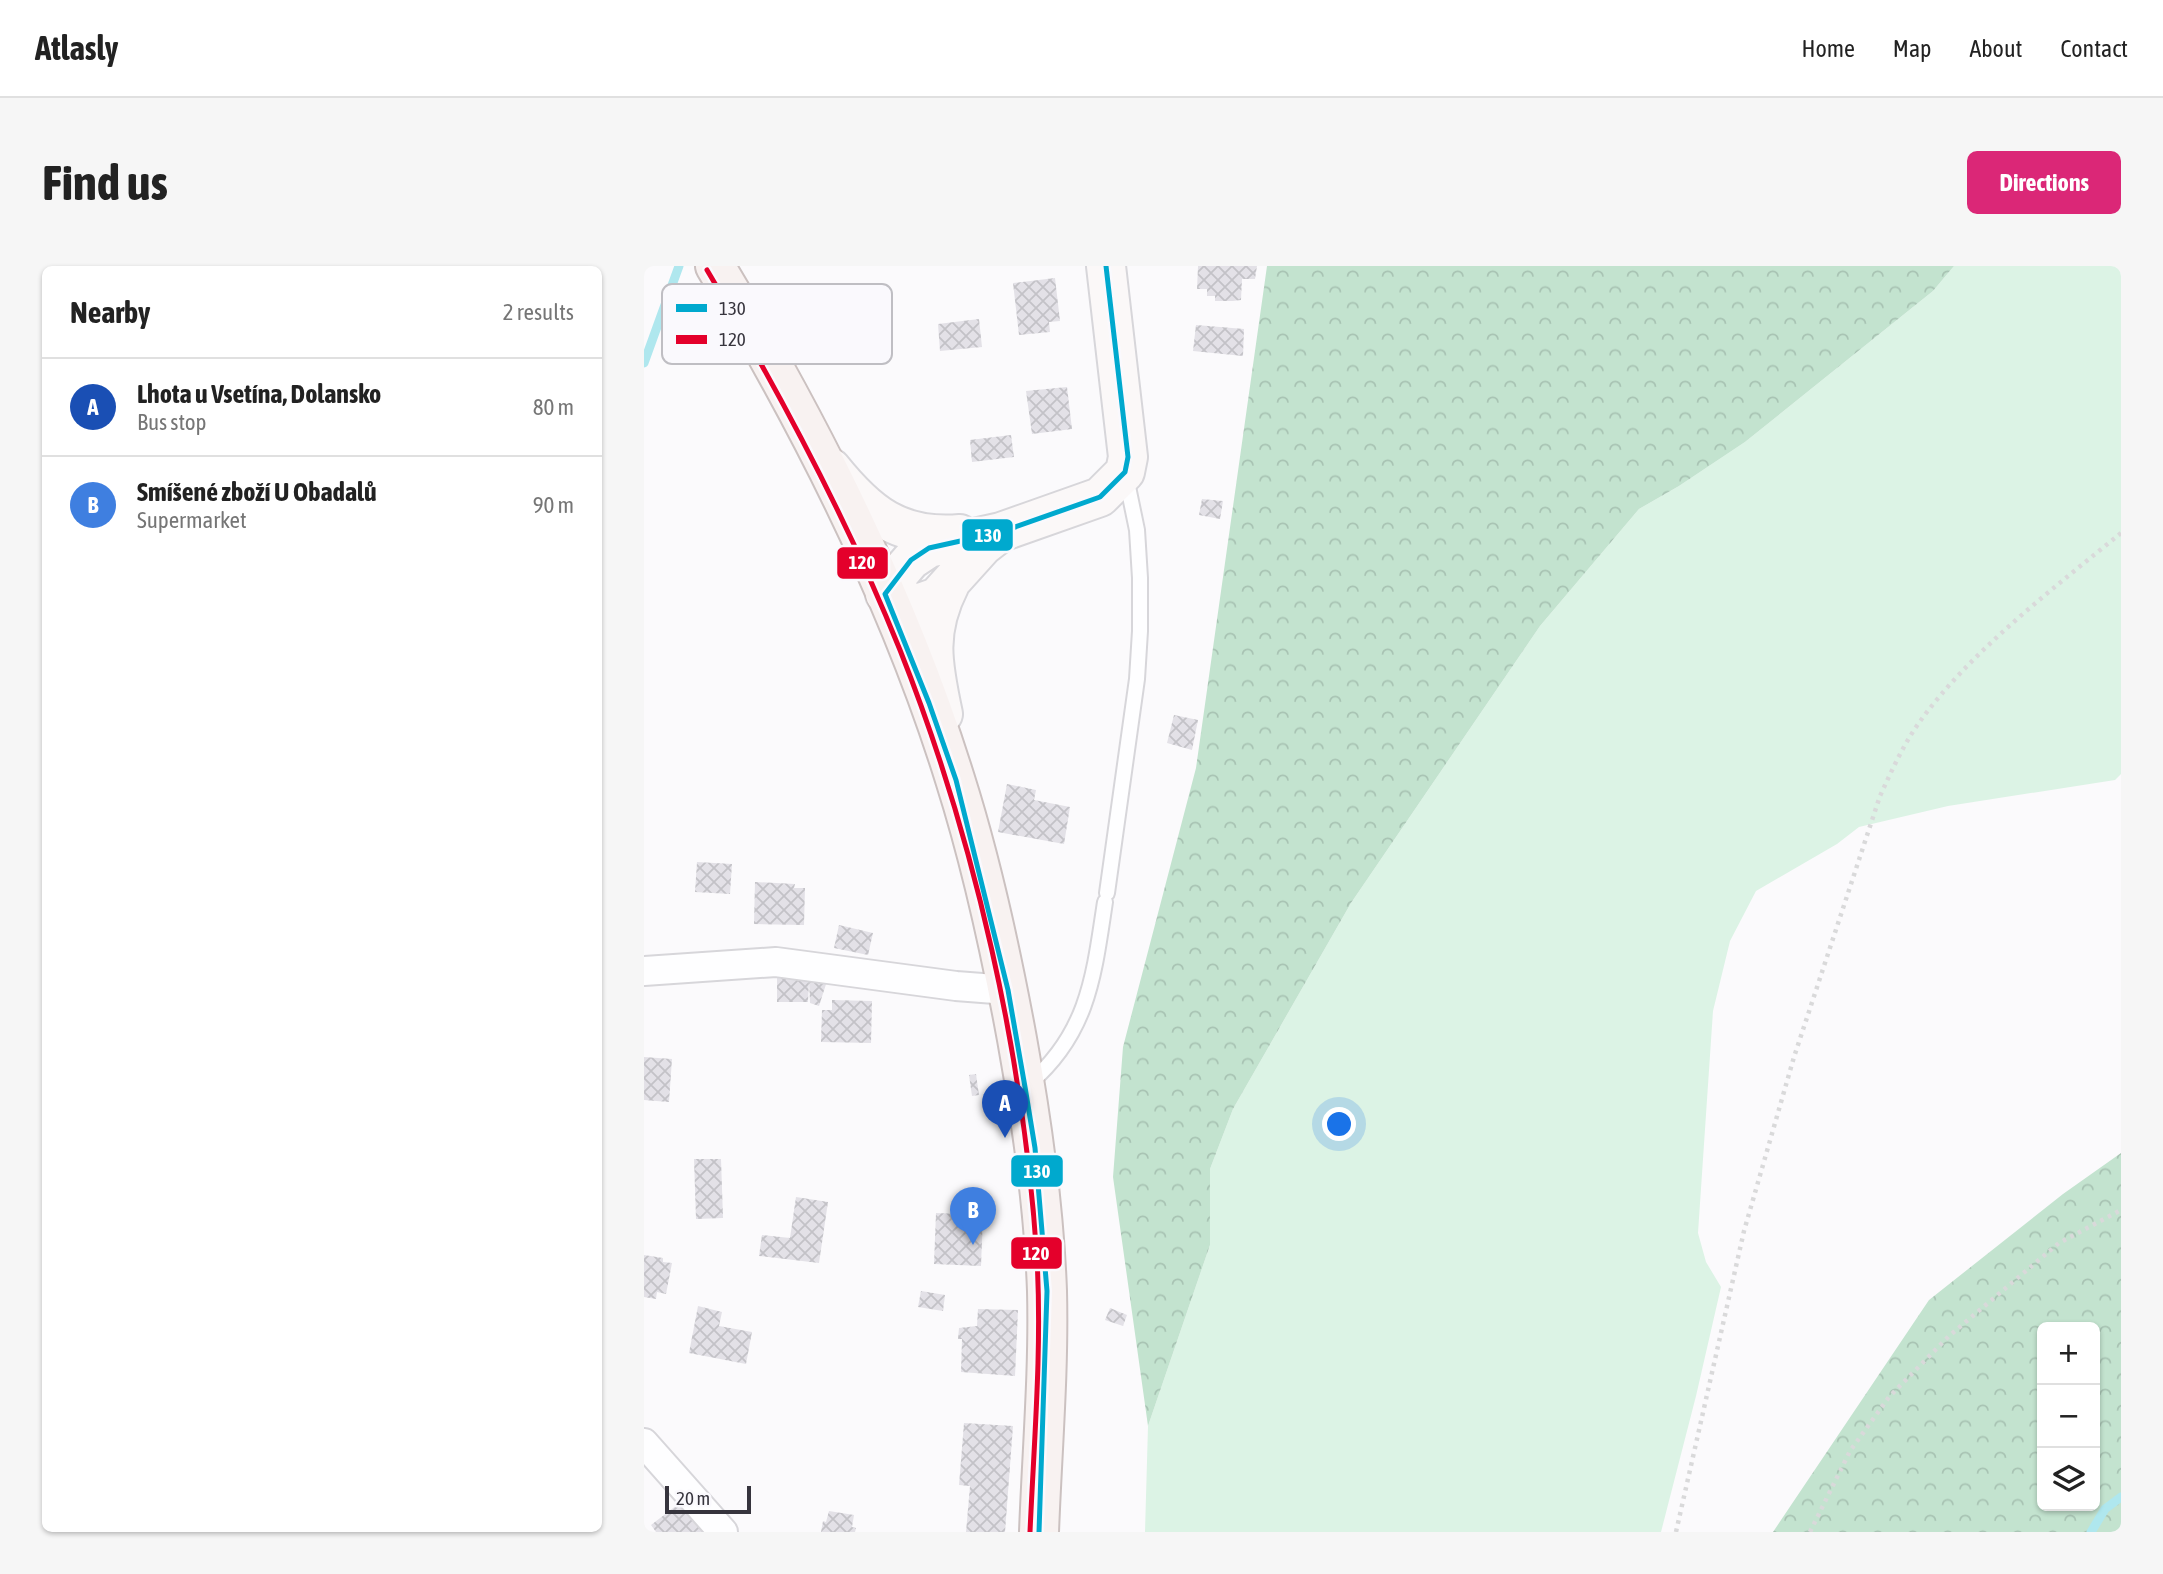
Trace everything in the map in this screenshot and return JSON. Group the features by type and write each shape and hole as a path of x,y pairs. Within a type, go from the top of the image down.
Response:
{"main road":[{"path":"715,266 726,284"},
{"path":"770,364 816,449 885,594 929,703 956,780 1008,990 1035,1149 1046,1291 1040,1532"}],"street":[{"path":"1001,531 937,597 920,603 902,601 885,594 911,560 929,548 1001,531 1100,497 1125,472 1128,457 1106,266"},
{"path":"816,449 860,500 894,526 923,534 1001,531"},
{"path":"950,584 939,606 933,635 939,698 956,780"},
{"path":"644,971 776,962 956,986 1008,990"},
{"path":"644,1443 723,1532"}],"lane":[{"path":"1026,1087 1058,1054 1086,1005 1094,974 1137,679 1140,631 1137,530 1125,472"}],"path":[{"path":"1676,1532 1744,1231 1794,1058 1880,796 1920,721 1955,680 2001,635 2121,533"},
{"path":"1810,1532 1850,1451 1889,1397 1949,1336 2059,1243 2121,1210"}],"green space":[{"path":"1267,266 1954,266 1933,291 1745,442 1639,509 1540,626 1351,903 1233,1109 1210,1169 1210,1245 1148,1426 1113,1177 1123,1047 1196,768"},
{"path":"1954,266 2121,266 2121,774 2115,780 1948,806 1859,827 1837,844 1756,891 1730,941 1713,1011 1698,1233 1706,1262 1721,1287 1661,1532 1145,1532 1148,1426 1210,1245 1210,1169 1233,1109 1351,903 1540,626 1639,509 1745,442 1933,291"},
{"path":"2121,1153 2121,1532 1773,1532 1929,1300 2063,1194"}],"building":[{"path":"1198,266 1257,266 1255,279 1242,279 1241,300 1215,301 1215,296 1207,296 1207,289 1197,289"},
{"path":"1055,278 1060,321 1049,322 1050,332 1019,335 1013,283"},
{"path":"979,319 982,347 940,351 938,324"},
{"path":"1196,325 1244,329 1243,356 1193,351"},
{"path":"1067,387 1072,429 1032,434 1026,391"},
{"path":"1011,435 1014,457 972,462 970,440"},
{"path":"1202,499 1223,501 1220,519 1199,515"},
{"path":"1174,715 1198,720 1192,750 1167,743"},
{"path":"1007,784 1036,790 1034,800 1070,807 1064,844 998,832"},
{"path":"697,862 732,864 730,894 695,892"},
{"path":"755,882 795,884 794,888 805,888 804,925 754,924"},
{"path":"839,925 873,933 868,955 834,948"},
{"path":"777,975 828,978 819,1006 810,1003 809,981 808,1002 777,1002"},
{"path":"832,1000 872,1001 871,1043 821,1042 822,1010 832,1010"},
{"path":"644,1057 672,1059 669,1102 644,1100"},
{"path":"976,1074 979,1095 972,1096 969,1075"},
{"path":"694,1159 721,1159 723,1218 696,1219"},
{"path":"796,1197 828,1202 819,1263 759,1256 762,1235 790,1238"},
{"path":"936,1213 983,1215 981,1266 934,1264"},
{"path":"644,1255 663,1258 663,1262 672,1263 666,1294 657,1292 656,1299 644,1297"},
{"path":"921,1291 945,1295 943,1311 918,1307"},
{"path":"698,1306 722,1312 719,1326 752,1332 746,1364 689,1353"},
{"path":"1110,1308 1127,1315 1123,1326 1105,1320"},
{"path":"978,1309 1018,1310 1015,1376 961,1372 962,1339 958,1339 959,1328 977,1326"},
{"path":"964,1423 1013,1426 1005,1532 966,1532 970,1486 959,1485"},
{"path":"681,1502 703,1532 656,1532 651,1525"},
{"path":"829,1511 854,1515 852,1527 856,1528 855,1532 821,1532"}],"waterway":[{"path":"673,284 679,266"},
{"path":"644,363 662,313"},
{"path":"2091,1532 2105,1509 2121,1497"}],"transit line":[{"name":"130","path":"1039,1532 1047,1291 1035,1148 1025,1087 1008,990 956,780 929,703 885,594 911,560 929,548 1001,532 1100,497 1125,472 1128,457 1106,266"},
{"name":"120","path":"707,270 715,284"},
{"name":"120","path":"761,364 835,504 900,650 951,796 992,950 1021,1105 1037,1259 1039,1327 1030,1532"}],"place":[{"name":"Lhota u Vsetína, Dolansko","path":"1005,1138"},
{"name":"Smíšené zboží U Obadalů","path":"973,1245"}]}
